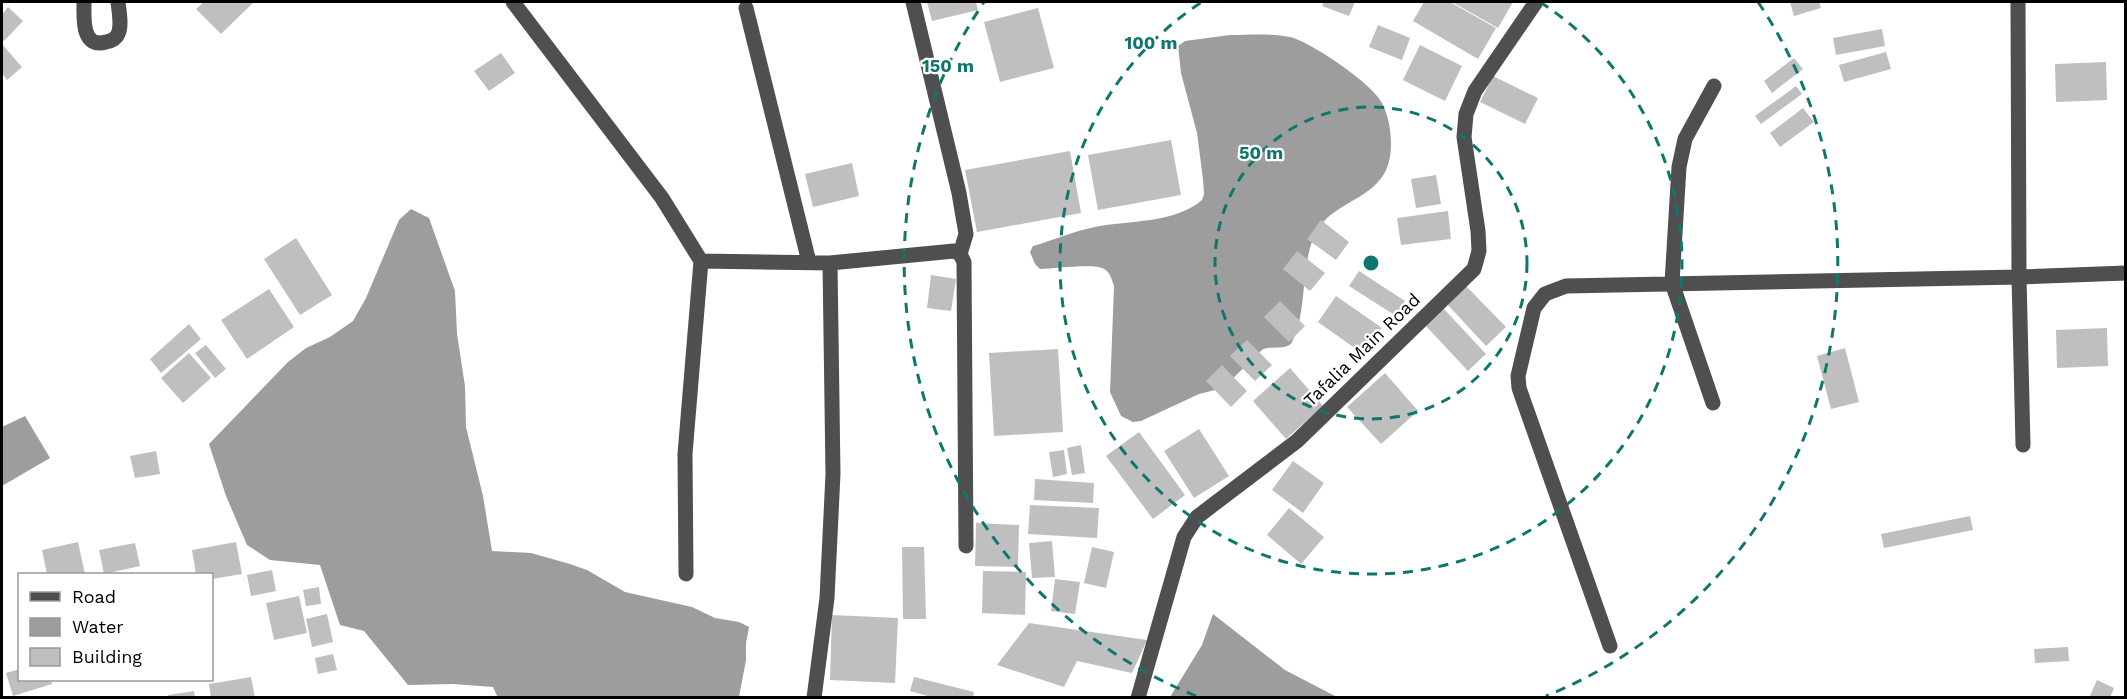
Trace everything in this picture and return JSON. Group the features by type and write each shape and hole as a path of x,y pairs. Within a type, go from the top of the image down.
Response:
{"street":[{"path":"84,2 84,27 88,38 95,43 105,43 114,39 119,33 118,2"},
{"path":"513,2 662,198 701,261 684,454 687,574"},
{"path":"913,2 959,193 966,234 960,254"},
{"name":"Tafalia Main Road","path":"1138,698 1184,537 1197,517 1297,441 1474,269 1479,251 1478,231 1464,137 1466,114 1475,91 1536,2"},
{"path":"2018,2 2019,277 2023,445"},
{"path":"746,8 809,262"},
{"path":"1713,403 1672,283 1679,167 1685,139 1714,86"},
{"path":"701,261 830,263 954,251 960,254 964,262 966,546"},
{"path":"814,698 827,598 833,474 830,263"},
{"path":"1610,646 1519,388 1518,376 1534,308 1545,294 1566,286 2126,273"}],"water":[{"path":"1230,35 1283,36 1300,40 1354,75 1367,85 1382,103 1390,129 1390,158 1384,174 1377,183 1369,191 1330,215 1316,233 1307,259 1300,317 1291,344 1263,349 1219,389 1199,394 1141,421 1133,422 1121,416 1110,392 1114,286 1109,274 1104,269 1092,266 1040,269 1030,252 1033,246 1079,231 1165,217 1191,208 1202,200 1203,179 1197,133 1181,73 1178,46 1185,41"},
{"path":"411,209 429,218 455,291 457,334 465,386 466,427 483,496 492,551 531,553 570,564 587,570 625,592 692,607 715,618 739,622 749,627 739,697 498,698 493,687 453,684 408,685 364,631 340,625 320,565 270,560 247,545 226,496 209,444 288,362 306,348 330,337 353,321 366,298 399,220"},
{"path":"25,416 50,458 2,486 2,427"},
{"path":"1213,614 1285,670 1337,697 1170,697 1202,645"}],"building":[{"path":"204,2 254,2 221,34 196,9"},
{"path":"927,2 976,2 978,10 932,21"},
{"path":"1324,2 1355,2 1349,16 1322,6"},
{"path":"1424,2 1450,2 1496,28 1478,59 1413,21"},
{"path":"1452,2 1513,2 1498,28"},
{"path":"1790,2 1819,2 1821,8 1794,16"},
{"path":"8,7 23,21 4,41 2,39 2,15"},
{"path":"1038,8 1054,68 1000,82 984,22"},
{"path":"1378,25 1410,38 1402,60 1369,47"},
{"path":"1882,29 1885,46 1836,55 1833,38"},
{"path":"2,44 22,67 7,80 2,73"},
{"path":"1420,45 1462,66 1445,101 1403,80"},
{"path":"1886,52 1891,69 1844,82 1839,65"},
{"path":"501,53 515,73 489,91 474,71"},
{"path":"1794,58 1803,69 1772,93 1764,81"},
{"path":"2106,62 2107,100 2056,102 2055,64"},
{"path":"1493,76 1538,98 1525,124 1480,102"},
{"path":"1796,86 1802,94 1761,124 1755,116"},
{"path":"1803,108 1814,122 1780,147 1770,133"},
{"path":"1171,140 1181,195 1098,210 1088,155"},
{"path":"1070,151 1081,213 977,232 965,170"},
{"path":"852,163 859,196 813,207 805,174"},
{"path":"1436,175 1441,204 1416,208 1411,179"},
{"path":"1448,211 1451,239 1401,245 1397,218"},
{"path":"1321,220 1349,242 1336,260 1307,239"},
{"path":"296,238 332,295 300,315 264,259"},
{"path":"1297,251 1325,273 1310,291 1283,269"},
{"path":"1359,271 1405,301 1396,316 1349,286"},
{"path":"931,275 956,279 951,311 927,308"},
{"path":"1466,286 1506,327 1486,346 1447,304"},
{"path":"269,289 294,327 247,359 221,320"},
{"path":"1336,296 1382,328 1363,354 1318,322"},
{"path":"1280,301 1305,326 1289,342 1264,317"},
{"path":"1443,308 1486,354 1468,371 1425,325"},
{"path":"189,324 201,339 161,373 150,359"},
{"path":"2107,328 2108,366 2057,368 2056,330"},
{"path":"1247,340 1272,365 1255,381 1230,356"},
{"path":"206,345 226,369 215,378 195,353"},
{"path":"1845,348 1859,402 1831,409 1817,356"},
{"path":"1058,349 1063,432 994,436 989,353"},
{"path":"189,353 211,378 183,403 161,378"},
{"path":"1222,365 1247,391 1231,407 1206,381"},
{"path":"1290,368 1323,406 1286,439 1253,401"},
{"path":"1385,373 1418,411 1381,444 1347,407"},
{"path":"1199,429 1229,476 1194,498 1164,451"},
{"path":"1139,432 1185,495 1153,519 1106,456"},
{"path":"1081,445 1085,473 1072,475 1067,448"},
{"path":"1064,450 1067,474 1053,477 1049,452"},
{"path":"156,451 160,474 135,478 130,456"},
{"path":"1293,461 1324,483 1303,513 1272,490"},
{"path":"1035,479 1094,483 1093,503 1034,500"},
{"path":"1030,505 1099,508 1097,538 1028,534"},
{"path":"1289,508 1324,537 1301,564 1267,535"},
{"path":"1970,516 1973,530 1884,548 1881,534"},
{"path":"976,523 1019,525 1018,567 975,566"},
{"path":"1052,541 1055,577 1032,578 1029,543"},
{"path":"78,542 85,573 47,573 42,550"},
{"path":"236,542 242,574 213,579 213,573 196,573 192,550"},
{"path":"135,543 140,566 104,573 99,550"},
{"path":"902,547 924,547 926,619 903,619"},
{"path":"1092,547 1114,552 1106,588 1084,583"},
{"path":"272,570 276,591 251,596 247,575"},
{"path":"983,571 1026,572 1025,615 982,613"},
{"path":"1055,579 1080,582 1075,614 1051,611"},
{"path":"319,587 321,604 306,606 303,590"},
{"path":"299,596 307,633 274,640 266,603"},
{"path":"327,614 333,642 312,647 306,619"},
{"path":"832,615 898,618 895,683 830,680"},
{"path":"1029,623 1147,640 1132,673 1077,661 1064,687 997,665"},
{"path":"2068,647 2069,661 2035,663 2034,649"},
{"path":"333,654 337,670 318,674 315,658"},
{"path":"18,670 18,681 51,681 52,684 13,696 6,673"},
{"path":"251,677 255,698 211,698 209,684"},
{"path":"914,677 974,692 973,698 935,698 910,691"},
{"path":"2097,680 2114,688 2110,698 2089,698"},
{"path":"194,691 195,698 168,698 168,695"}]}
